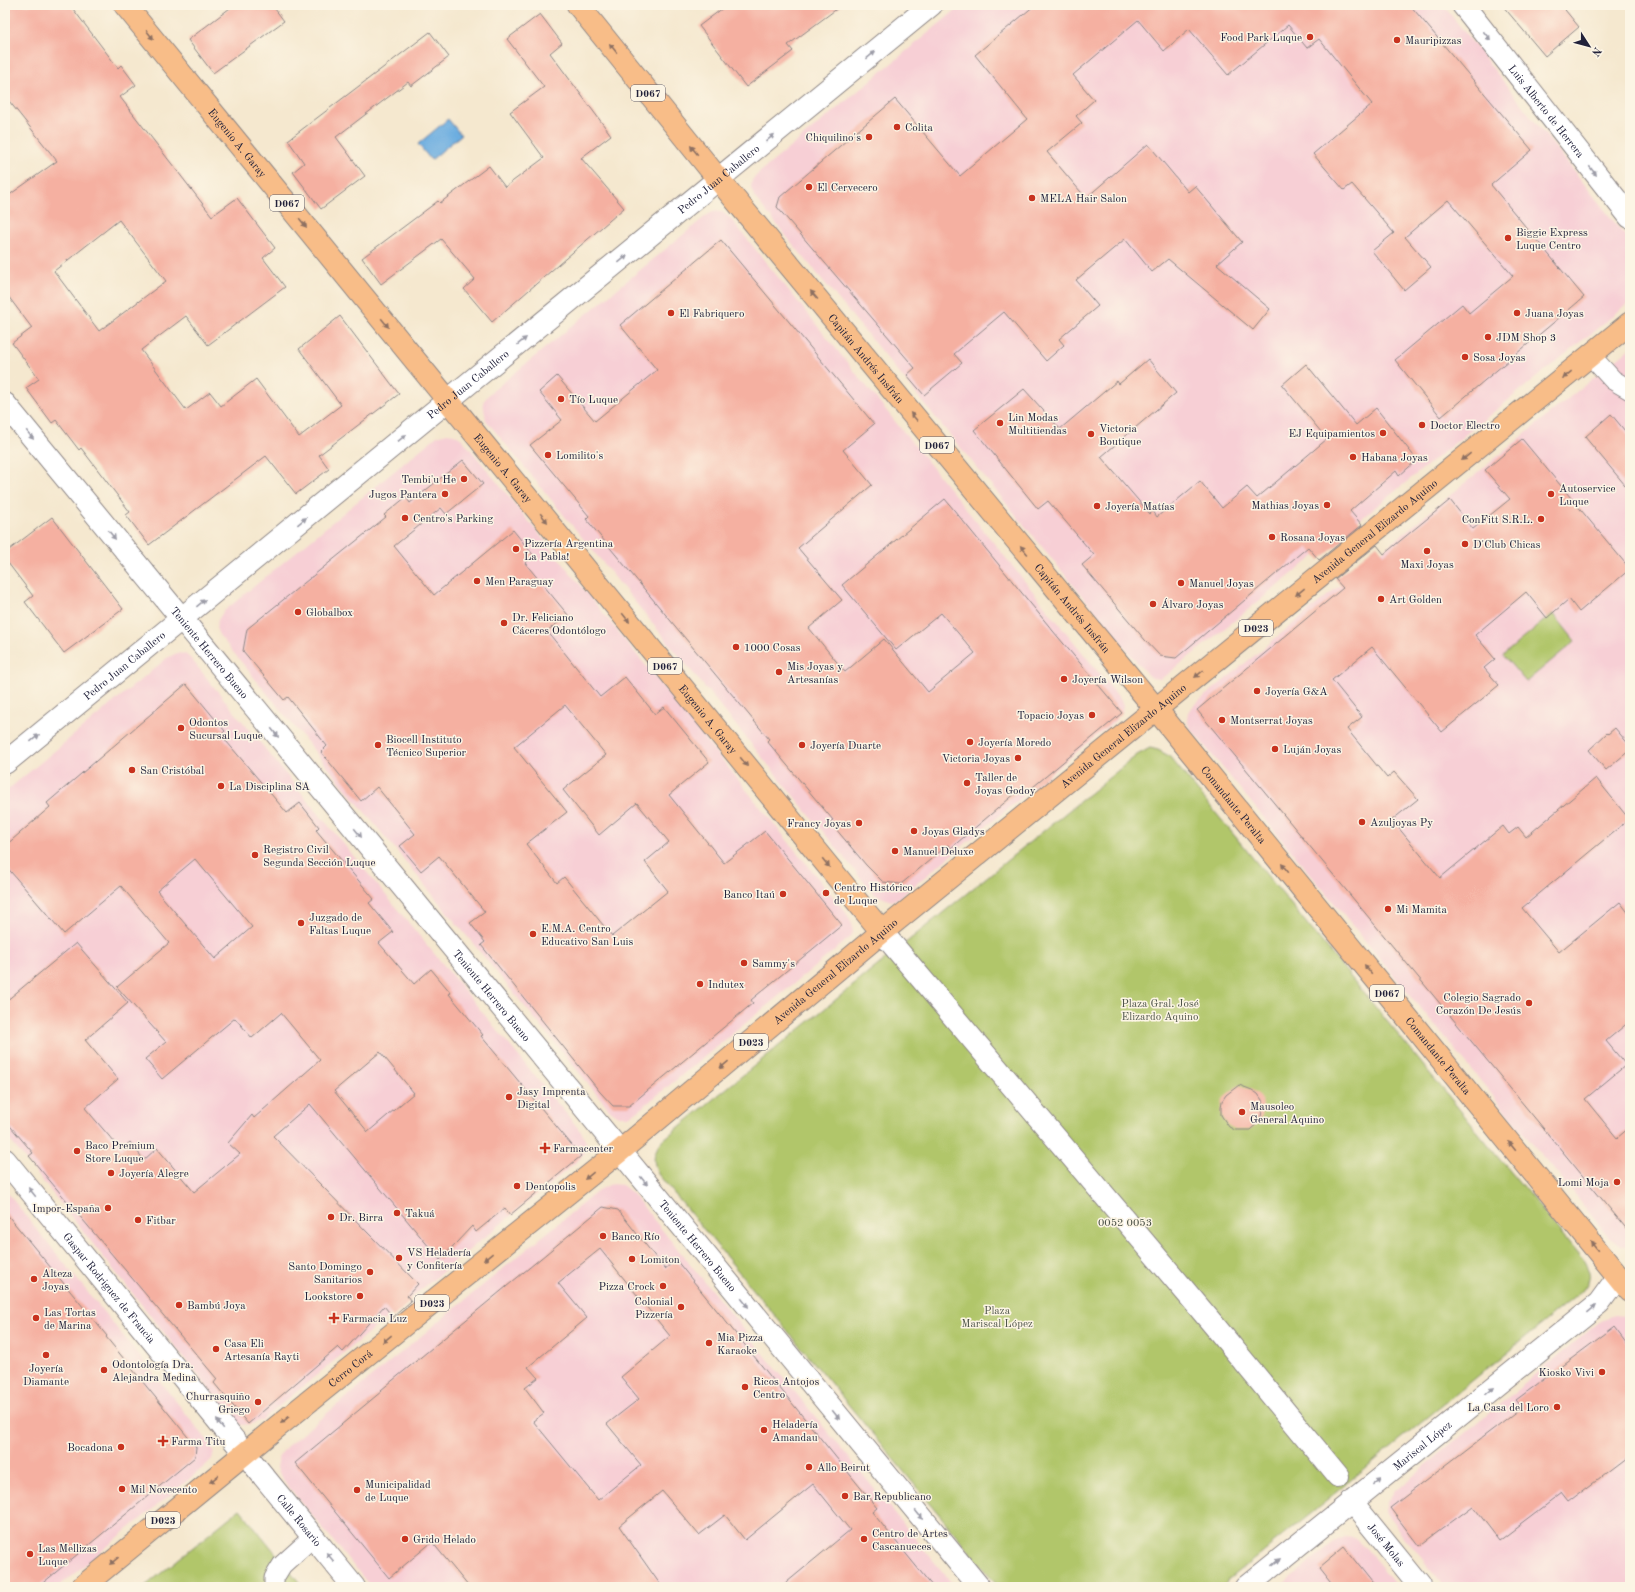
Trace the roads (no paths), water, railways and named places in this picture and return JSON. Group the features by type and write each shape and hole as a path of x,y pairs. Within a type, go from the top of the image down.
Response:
{"main road":[{"name":"Eugenio A. Garay","path":"125,5 882,932"},
{"name":"Capitán Andrés Insfrán","path":"578,5 719,180 1156,709"},
{"name":"Avenida General Elizardo Aquino","path":"620,1151 882,932 1630,324"},
{"name":"Comandante Peralta","path":"1156,709 1626,1278"},
{"name":"Cerro Corá","path":"82,1587 244,1454 620,1151"}],"street":[{"name":"Pedro Juan Caballero","path":"5,763 931,5"},
{"name":"Luis Alberto de Herrera","path":"1463,5 1630,217"},
{"name":"Teniente Herrero Bueno","path":"5,404 978,1587"},
{"path":"882,932 1213,1324 1338,1476"},
{"name":"Gaspar Rodriguez de Francia","path":"5,1160 244,1454"},
{"name":"Mariscal López","path":"1246,1587 1599,1303 1626,1278"},
{"name":"Calle Rosario","path":"244,1454 354,1587"},
{"name":"José Molas","path":"1351,1501 1421,1587"}],"lane":[{"path":"1591,356 1613,380 1630,390"},
{"path":"274,1587 274,1578 282,1565 313,1537"}],"water":[{"path":"448,119 461,135 431,160 418,144"}],"place":[{"name":"Food Park Luque","path":"1310,37"},
{"name":"Mauripizzas","path":"1397,40"},
{"name":"Colita","path":"897,127"},
{"name":"Chiquilino's","path":"869,137"},
{"name":"El Cervecero","path":"809,187"},
{"name":"MELA Hair Salon","path":"1032,198"},
{"name":"Biggie Express Luque Centro","path":"1508,238"},
{"name":"El Fabriquero","path":"671,313"},
{"name":"Juana Joyas","path":"1517,313"},
{"name":"JDM Shop 3","path":"1488,337"},
{"name":"Sosa Joyas","path":"1465,357"},
{"name":"Tío Luque","path":"561,399"},
{"name":"Lin Modas Multitiendas","path":"1000,423"},
{"name":"Doctor Electro","path":"1422,425"},
{"name":"EJ Equipamientos","path":"1383,433"},
{"name":"Victoria Boutique","path":"1091,434"},
{"name":"Lomilito's","path":"548,455"},
{"name":"Habana Joyas","path":"1353,457"},
{"name":"Tembi'u He","path":"464,479"},
{"name":"Jugos Pantera","path":"445,494"},
{"name":"Autoservice Luque","path":"1551,494"},
{"name":"Mathias Joyas","path":"1327,505"},
{"name":"Joyería Matías","path":"1097,506"},
{"name":"Centro's Parking","path":"405,518"},
{"name":"ConFitt S.R.L.","path":"1541,519"},
{"name":"Rosana Joyas","path":"1272,537"},
{"name":"D'Club Chicas","path":"1465,544"},
{"name":"Pizzería Argentina La Pabla!","path":"516,549"},
{"name":"Maxi Joyas","path":"1427,551"},
{"name":"Men Paraguay","path":"477,581"},
{"name":"Manuel Joyas","path":"1181,583"},
{"name":"Art Golden","path":"1381,599"},
{"name":"Álvaro Joyas","path":"1153,604"},
{"name":"Globalbox","path":"298,612"},
{"name":"Dr. Feliciano Cáceres Odontólogo","path":"504,623"},
{"name":"1000 Cosas","path":"736,647"},
{"name":"Mis Joyas y Artesanías","path":"779,672"},
{"name":"Joyería Wilson","path":"1064,679"},
{"name":"Joyería G&A","path":"1257,691"},
{"name":"Topacio Joyas","path":"1092,715"},
{"name":"Montserrat Joyas","path":"1222,720"},
{"name":"Odontos Sucursal Luque","path":"181,728"},
{"name":"Joyería Moredo","path":"970,742"},
{"name":"Biocell Instituto Técnico Superior","path":"378,745"},
{"name":"Joyería Duarte","path":"802,745"},
{"name":"Luján Joyas","path":"1275,749"},
{"name":"Victoria Joyas","path":"1018,758"},
{"name":"San Cristóbal","path":"132,770"},
{"name":"Taller de Joyas Godoy","path":"967,783"},
{"name":"La Disciplina SA","path":"221,786"},
{"name":"Azuljoyas Py","path":"1362,822"},
{"name":"Francy Joyas","path":"859,823"},
{"name":"Joyas Gladys","path":"914,831"},
{"name":"Manuel Deluxe","path":"895,851"},
{"name":"Registro Civil Segunda Sección Luque","path":"255,855"},
{"name":"Centro Histórico de Luque","path":"826,893"},
{"name":"Banco Itaú","path":"783,894"},
{"name":"Mi Mamita","path":"1388,909"},
{"name":"Juzgado de Faltas Luque","path":"301,923"},
{"name":"E.M.A. Centro Educativo San Luis","path":"533,934"},
{"name":"Sammy's","path":"744,963"},
{"name":"Indutex","path":"700,984"},
{"name":"Colegio Sagrado Corazón De Jesús","path":"1529,1003"},
{"name":"Jasy Imprenta Digital","path":"509,1097"},
{"name":"Mausoleo General Aquino","path":"1242,1112"},
{"name":"Farmacenter","path":"545,1148"},
{"name":"Baco Premium Store Luque","path":"77,1151"},
{"name":"Joyería Alegre","path":"111,1173"},
{"name":"Lomi Moja","path":"1617,1182"},
{"name":"Dentopolis","path":"517,1186"},
{"name":"Impor-España","path":"108,1208"},
{"name":"Takuá","path":"397,1213"},
{"name":"Dr. Birra","path":"331,1217"},
{"name":"Fitbar","path":"138,1220"},
{"name":"Banco Río","path":"603,1236"},
{"name":"VS Heladería y Confitería","path":"399,1258"},
{"name":"Lomiton","path":"632,1259"},
{"name":"Santo Domingo Sanitarios","path":"370,1272"},
{"name":"Alteza Joyas","path":"34,1279"},
{"name":"Pizza Crock","path":"663,1286"},
{"name":"Lookstore","path":"360,1296"},
{"name":"Bambú Joya","path":"179,1305"},
{"name":"Colonial Pizzería","path":"681,1307"},
{"name":"Las Tortas de Marina","path":"36,1318"},
{"name":"Farmacia Luz","path":"334,1318"},
{"name":"Mia Pizza Karaoke","path":"709,1343"},
{"name":"Casa Eli Artesanía Rayti","path":"216,1349"},
{"name":"Joyería Diamante","path":"46,1355"},
{"name":"Odontología Dra. Alejandra Medina","path":"104,1370"},
{"name":"Kiosko Vivi","path":"1602,1372"},
{"name":"Ricos Antojos Centro","path":"745,1387"},
{"name":"Churrasquiño Griego","path":"258,1402"},
{"name":"La Casa del Loro","path":"1557,1407"},
{"name":"Heladería Amandau","path":"764,1430"},
{"name":"Farma Titu","path":"163,1441"},
{"name":"Bocadona","path":"121,1447"},
{"name":"Allo Beirut","path":"809,1467"},
{"name":"Mil Novecento","path":"122,1489"},
{"name":"Municipalidad de Luque","path":"357,1490"},
{"name":"Bar Republicano","path":"845,1496"},
{"name":"Grido Helado","path":"405,1539"},
{"name":"Centro de Artes Cascanueces","path":"864,1539"},
{"name":"Las Mellizas Luque","path":"30,1554"}],"park label":[{"name":"Plaza Gral. José Elizardo Aquino","path":"1160,1009"},
{"name":"0052 0053","path":"1125,1222"},
{"name":"Plaza Mariscal López","path":"997,1316"}]}
